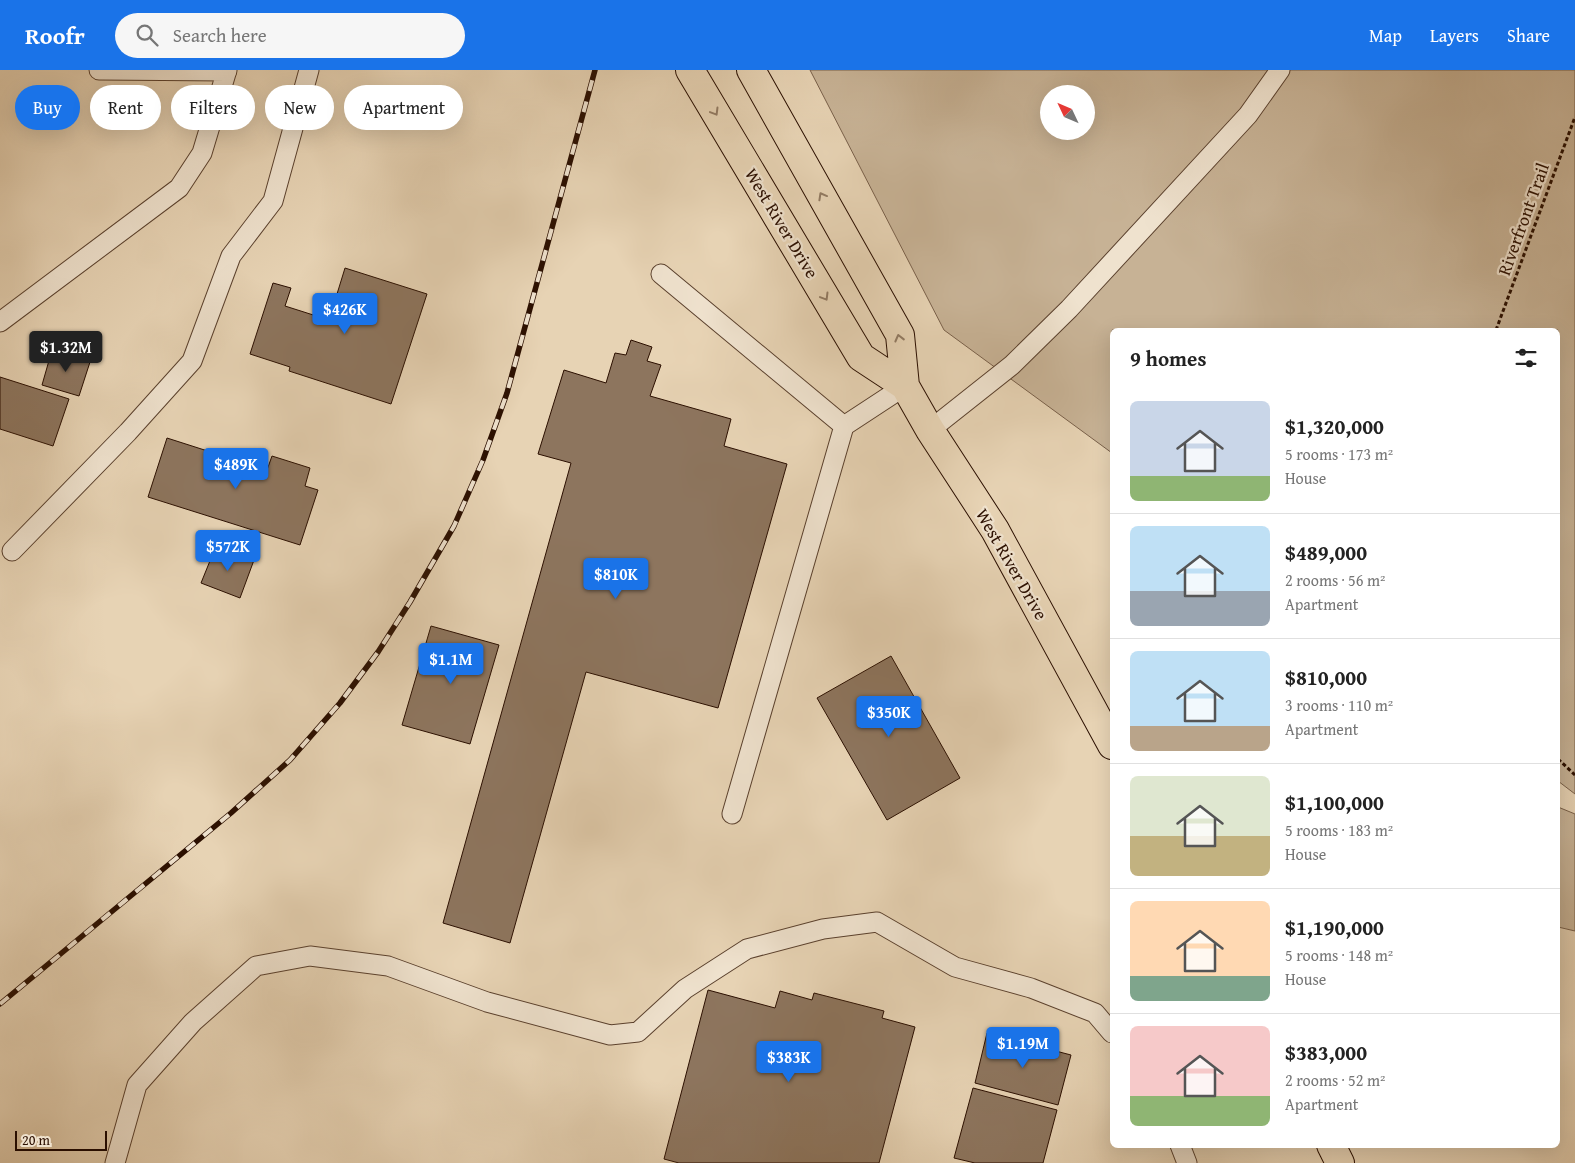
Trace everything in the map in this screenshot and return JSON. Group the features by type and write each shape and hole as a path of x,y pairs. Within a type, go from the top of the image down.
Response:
{"main road":[{"name":"West River Drive","path":"690,70 861,357 905,386"},
{"name":"West River Drive","path":"751,70 900,336 905,386 930,430 995,530 1110,742"},
{"path":"1332,1148 1340,1163"}],"lane":[{"path":"0,322 179,188 202,153 227,70 99,70"},
{"path":"12,552 128,432 192,361 231,256 273,201 309,70"},
{"path":"930,430 1012,365 1069,309 1248,115 1280,70"},
{"path":"661,274 844,426"},
{"path":"732,814 844,426 905,386"},
{"path":"114,1163 137,1085 193,1022 256,966 310,956 388,966 487,1002 610,1035 638,1032 685,989 747,949 823,929 877,922 955,967 1031,988 1095,1013 1110,1031"},
{"path":"1181,1148 1187,1163"}],"path":[{"name":"Riverfront Trail","path":"1497,328 1575,117"},
{"path":"1560,761 1575,776"}],"shaded area":[{"path":"810,70 1575,70 1575,794 1560,783 1560,328 1110,328 1110,452 944,330"},
{"path":"1560,808 1575,814 1575,931 1560,927"}],"building":[{"path":"345,268 427,294 391,404 289,371 290,367 250,354 273,283 291,288 285,306 329,320"},
{"path":"631,340 652,347 647,361 661,365 650,396 731,419 724,446 787,464 718,708 586,672 510,943 443,923 571,463 538,454 564,370 606,383 615,353 626,355"},
{"path":"52,350 90,362 79,396 42,385"},
{"path":"0,377 69,399 53,446 0,429"},
{"path":"167,438 267,470 272,456 310,468 305,486 318,490 300,545 148,497"},
{"path":"216,546 254,560 240,598 201,583"},
{"path":"431,626 499,645 470,744 402,725"},
{"path":"891,656 960,778 887,820 817,698"},
{"path":"708,990 775,1008 780,991 812,1000 814,993 884,1011 882,1018 915,1027 879,1163 679,1163 664,1159"},
{"path":"987,1033 1071,1055 1058,1105 975,1083"},
{"path":"973,1088 1057,1110 1043,1163 975,1163 954,1158"}],"railway":[{"path":"0,1004 231,813 290,760 340,703 378,652 410,602 454,526 483,460 507,393 595,70"}]}
